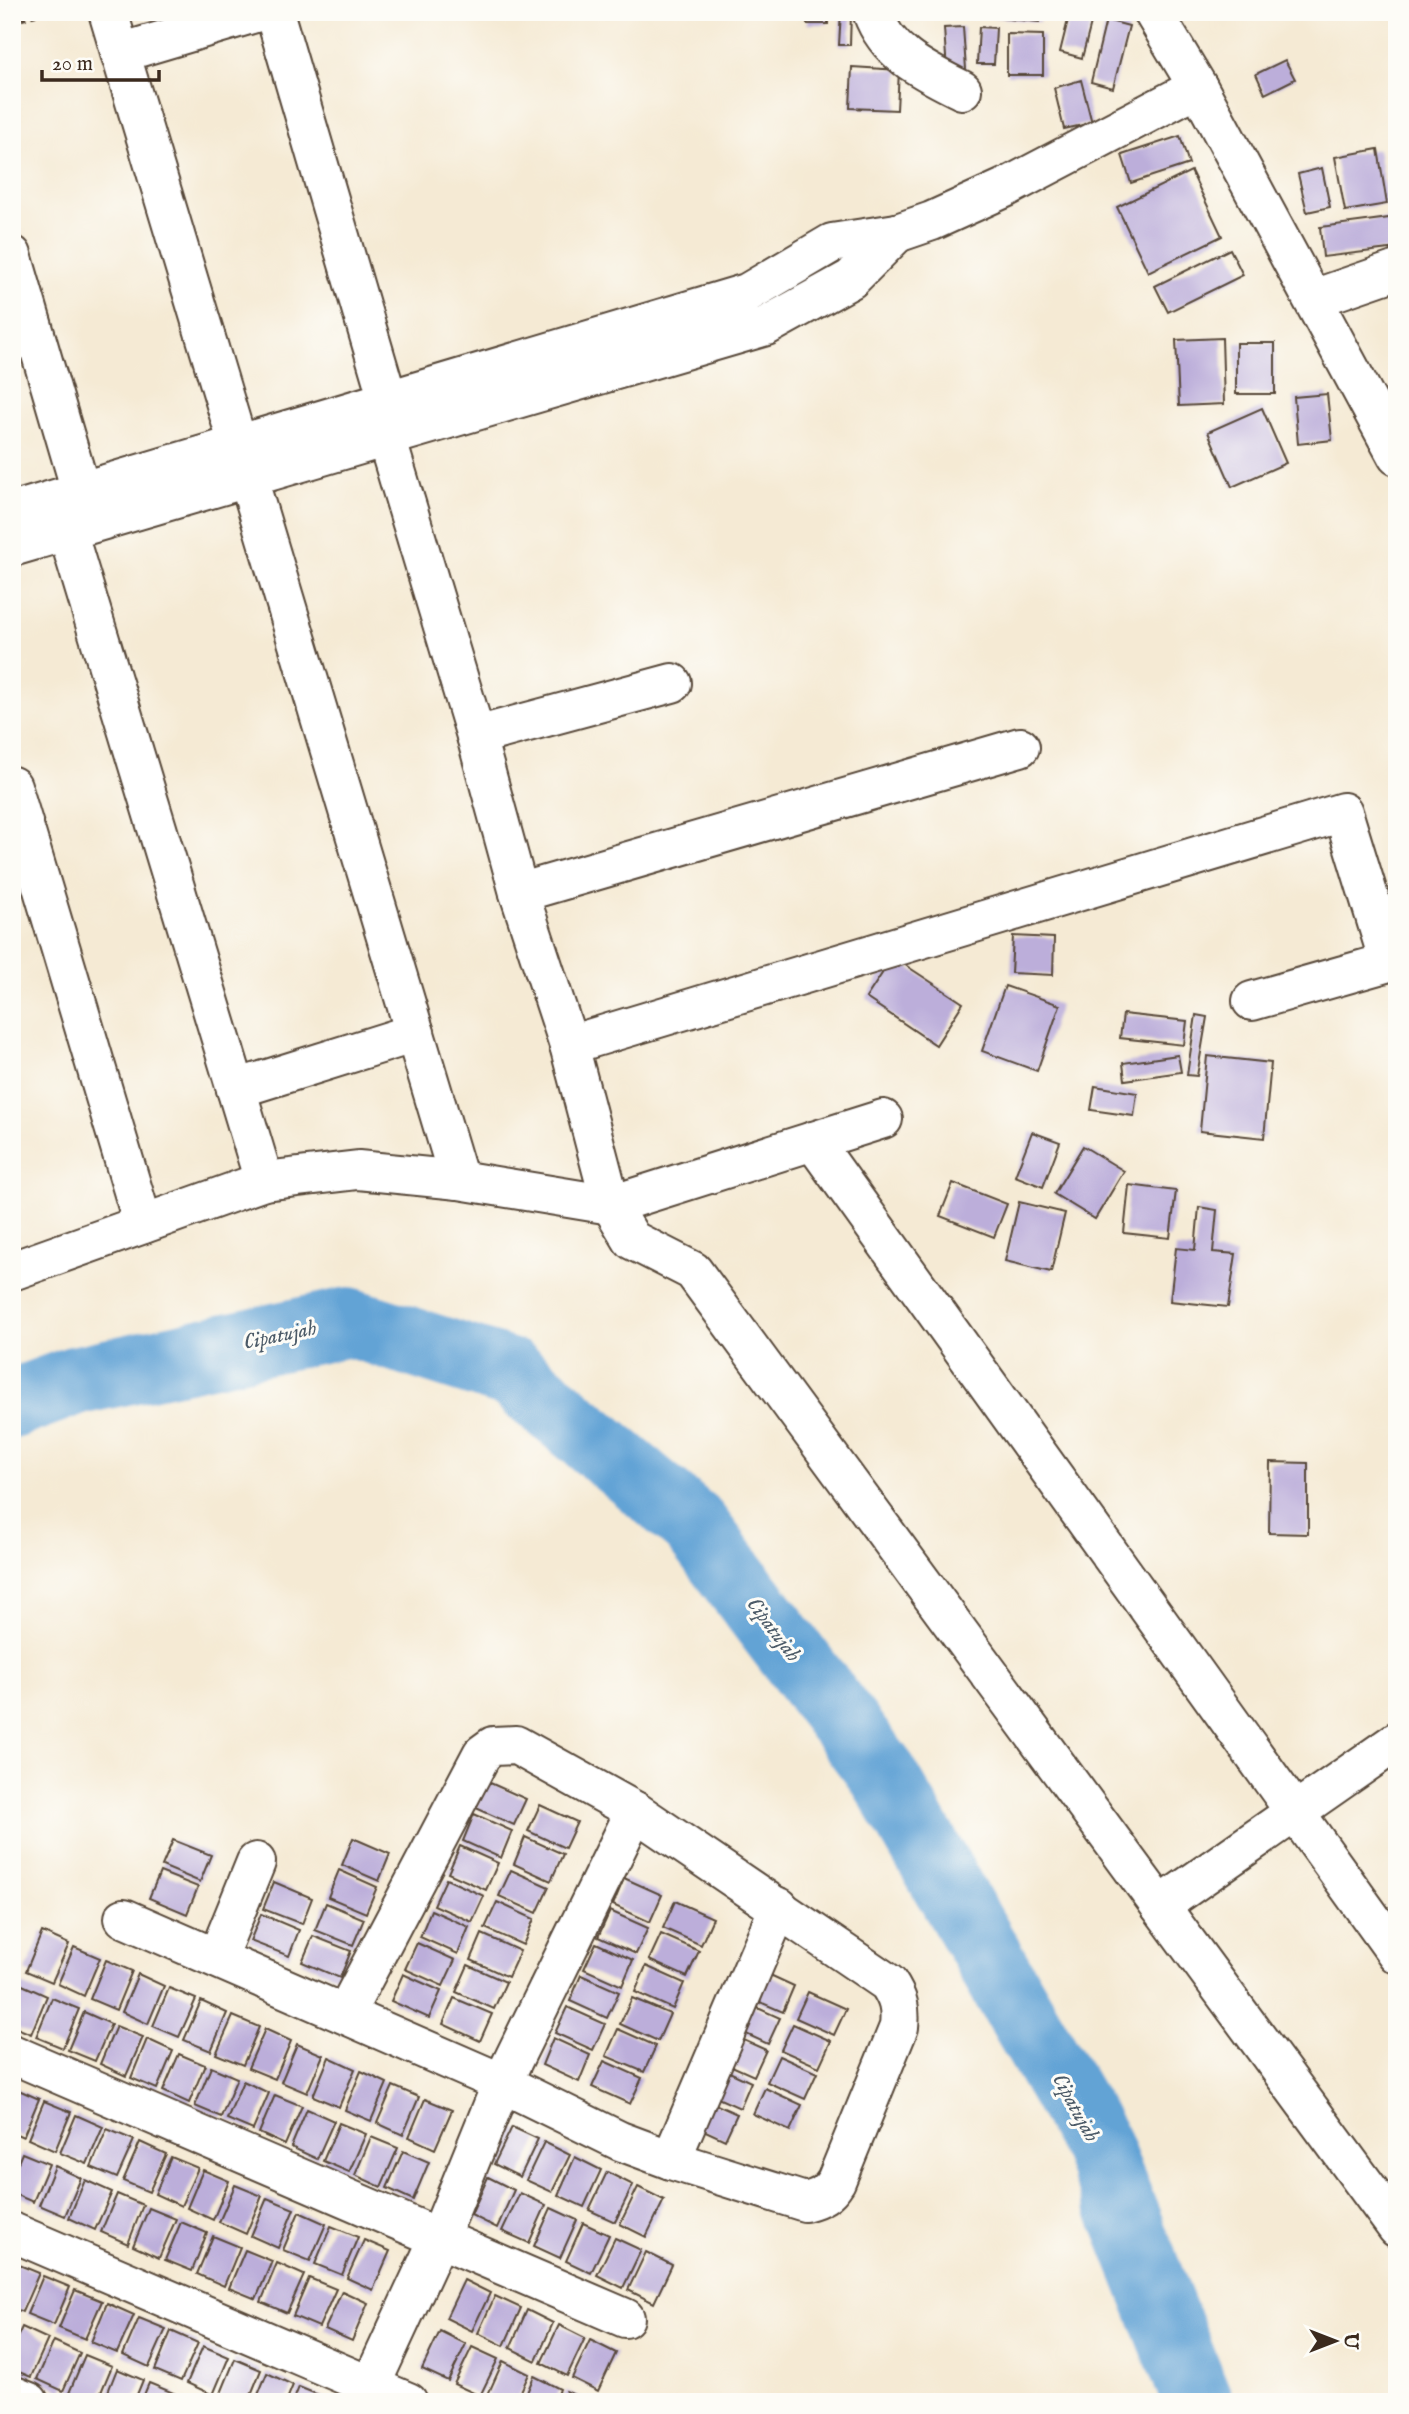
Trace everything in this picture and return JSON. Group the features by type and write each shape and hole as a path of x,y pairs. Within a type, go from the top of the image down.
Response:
{"street":[{"path":"108,12 459,1180"},
{"path":"120,53 258,12"},
{"path":"274,12 519,893 569,1045 611,1205 632,1240 693,1271 1397,2228"},
{"path":"872,12 885,39 902,56 962,90"},
{"path":"1153,12 1198,87 1397,456"},
{"path":"12,547 80,515 243,461 387,418 747,293 832,243 897,233 932,221 1007,187 1198,87"},
{"path":"12,255 236,1089 264,1181"},
{"path":"1313,299 1397,270"},
{"path":"12,512 80,515"},
{"path":"476,736 672,683"},
{"path":"519,893 1020,747"},
{"path":"12,786 143,1224"},
{"path":"569,1045 1343,813 1389,962 1252,1001"},
{"path":"236,1089 415,1033"},
{"path":"12,1271 264,1181 358,1170 459,1180 611,1205 883,1119"},
{"path":"813,1141 1397,1954"},
{"path":"1160,1906 1397,1741"},
{"path":"124,1918 502,2083 620,2141 671,2160 806,2202 829,2192 836,2181 899,2027 901,2011 897,1996 888,1983 779,1907 635,1811 516,1745 504,1744 493,1746 482,1754 345,2014"},
{"path":"366,2394 439,2238 502,2083 635,1811"},
{"path":"217,1958 256,1862"},
{"path":"671,2160 779,1907"},
{"path":"12,2054 625,2318"},
{"path":"12,2232 366,2394 408,2402"},
{"path":"12,2395 29,2402"}],"path":[{"path":"12,22 44,12"}],"building":[{"path":"808,12 828,12 828,24 807,24"},
{"path":"841,12 851,12 850,45 839,45"},
{"path":"963,12 1040,12 1039,22"},
{"path":"1070,12 1094,12 1082,58 1060,52"},
{"path":"1106,20 1129,26 1113,88 1091,82"},
{"path":"963,27 966,69 947,71 944,28"},
{"path":"979,27 996,28 994,64 977,64"},
{"path":"1007,34 1043,35 1043,75 1007,75"},
{"path":"1285,60 1295,79 1265,94 1256,74"},
{"path":"852,67 899,70 897,110 850,108"},
{"path":"1081,80 1092,123 1064,129 1054,88"},
{"path":"1180,136 1189,164 1131,183 1122,155"},
{"path":"1378,149 1387,204 1345,211 1335,157"},
{"path":"1322,168 1330,207 1307,212 1298,174"},
{"path":"1191,171 1222,236 1148,272 1117,207"},
{"path":"1397,217 1397,248 1323,257 1320,227"},
{"path":"1230,249 1243,275 1168,312 1155,286"},
{"path":"1222,338 1224,404 1179,406 1176,340"},
{"path":"1236,343 1275,343 1275,394 1236,394"},
{"path":"1327,394 1332,440 1298,444 1294,397"},
{"path":"1262,408 1286,463 1232,487 1208,432"},
{"path":"1013,936 1054,938 1053,975 1011,973"},
{"path":"893,957 963,1003 936,1045 866,998"},
{"path":"1005,986 1060,1005 1037,1071 982,1051"},
{"path":"1123,1014 1187,1021 1184,1045 1120,1038"},
{"path":"1196,1015 1207,1017 1197,1076 1187,1075"},
{"path":"1178,1055 1181,1072 1125,1080 1123,1063"},
{"path":"1207,1056 1271,1063 1264,1138 1200,1131"},
{"path":"1095,1086 1137,1093 1134,1116 1091,1110"},
{"path":"1032,1132 1060,1142 1043,1187 1015,1176"},
{"path":"1083,1146 1124,1171 1095,1219 1054,1194"},
{"path":"953,1183 1007,1204 994,1237 940,1216"},
{"path":"1129,1185 1176,1191 1170,1238 1124,1233"},
{"path":"1019,1202 1065,1213 1051,1272 1005,1261"},
{"path":"1199,1207 1217,1210 1213,1252 1236,1254 1228,1307 1170,1301 1176,1248 1195,1250"},
{"path":"1270,1462 1308,1463 1308,1534 1269,1533"},
{"path":"488,1782 526,1799 514,1825 476,1808"},
{"path":"540,1805 577,1822 565,1848 528,1831"},
{"path":"474,1814 512,1831 501,1858 463,1841"},
{"path":"525,1837 563,1854 551,1881 514,1864"},
{"path":"353,1838 390,1854 379,1881 342,1865"},
{"path":"173,1840 211,1855 200,1882 162,1866"},
{"path":"460,1846 498,1863 486,1890 448,1873"},
{"path":"339,1870 377,1887 366,1913 328,1897"},
{"path":"511,1870 549,1887 537,1913 499,1896"},
{"path":"160,1872 198,1887 187,1914 149,1898"},
{"path":"624,1878 662,1895 650,1922 613,1905"},
{"path":"446,1879 484,1896 472,1922 434,1905"},
{"path":"274,1882 312,1898 302,1924 263,1909"},
{"path":"675,1901 713,1918 701,1945 663,1928"},
{"path":"497,1902 534,1919 523,1945 485,1928"},
{"path":"326,1903 364,1919 353,1945 315,1930"},
{"path":"431,1910 469,1927 458,1954 420,1937"},
{"path":"610,1911 648,1928 636,1954 598,1937"},
{"path":"261,1914 299,1930 289,1956 250,1941"},
{"path":"42,1932 69,1944 52,1982 26,1971"},
{"path":"482,1934 520,1951 508,1977 471,1960"},
{"path":"661,1934 699,1951 687,1977 649,1960"},
{"path":"313,1936 351,1951 340,1978 302,1962"},
{"path":"417,1943 455,1960 443,1986 405,1969"},
{"path":"596,1943 633,1960 622,1986 584,1969"},
{"path":"74,1947 100,1958 84,1996 58,1984"},
{"path":"106,1960 132,1971 116,2010 90,1999"},
{"path":"468,1965 506,1982 494,2009 456,1992"},
{"path":"646,1966 684,1983 673,2009 635,1992"},
{"path":"757,1969 794,1986 783,2012 746,1996"},
{"path":"138,1974 164,1986 148,2024 122,2012"},
{"path":"403,1974 441,1991 429,2018 391,2001"},
{"path":"581,1975 619,1992 607,2018 570,2001"},
{"path":"20,1984 47,1996 31,2034 12,2026 12,2003"},
{"path":"169,1988 196,1999 179,2037 153,2026"},
{"path":"808,1992 846,2009 834,2035 796,2018"},
{"path":"52,1998 79,2009 63,2048 36,2037"},
{"path":"454,1998 492,2014 480,2041 443,2024"},
{"path":"632,1998 670,2014 658,2041 620,2024"},
{"path":"201,2001 227,2013 211,2051 184,2040"},
{"path":"742,2001 780,2018 768,2044 731,2027"},
{"path":"567,2007 605,2024 593,2050 555,2033"},
{"path":"84,2012 111,2024 95,2061 68,2050"},
{"path":"233,2016 259,2027 243,2065 216,2054"},
{"path":"793,2024 831,2041 819,2067 781,2050"},
{"path":"116,2026 143,2037 126,2076 100,2064"},
{"path":"265,2029 291,2041 275,2079 248,2068"},
{"path":"618,2029 656,2046 644,2072 606,2056"},
{"path":"728,2033 766,2050 754,2076 716,2059"},
{"path":"553,2038 590,2055 579,2082 542,2065"},
{"path":"147,2039 173,2051 157,2089 131,2078"},
{"path":"297,2044 323,2055 307,2093 281,2082"},
{"path":"179,2054 205,2065 189,2103 163,2091"},
{"path":"779,2056 817,2073 805,2099 767,2082"},
{"path":"329,2057 355,2069 339,2107 313,2096"},
{"path":"604,2061 642,2078 630,2104 592,2087"},
{"path":"714,2065 751,2082 740,2108 702,2091"},
{"path":"211,2067 237,2078 221,2117 195,2106"},
{"path":"361,2071 387,2083 371,2121 345,2110"},
{"path":"243,2081 269,2093 253,2130 227,2119"},
{"path":"393,2086 419,2097 403,2135 377,2123"},
{"path":"12,2087 39,2099 23,2137 12,2132"},
{"path":"765,2088 802,2105 790,2131 753,2114"},
{"path":"275,2095 302,2106 285,2145 259,2133"},
{"path":"699,2097 737,2114 725,2140 688,2123"},
{"path":"425,2099 452,2110 435,2149 409,2137"},
{"path":"44,2101 71,2112 55,2151 28,2139"},
{"path":"307,2109 334,2121 317,2159 291,2147"},
{"path":"76,2115 103,2127 87,2164 60,2153"},
{"path":"339,2123 366,2134 349,2172 323,2161"},
{"path":"512,2127 538,2139 520,2177 494,2164"},
{"path":"107,2129 134,2140 117,2178 91,2167"},
{"path":"371,2137 398,2148 381,2187 355,2175"},
{"path":"140,2142 166,2154 149,2192 123,2181"},
{"path":"544,2142 570,2155 552,2192 526,2180"},
{"path":"403,2151 429,2162 413,2200 387,2188"},
{"path":"22,2153 49,2164 33,2202 12,2193 12,2177"},
{"path":"171,2157 198,2168 181,2206 155,2194"},
{"path":"575,2157 601,2170 584,2207 558,2195"},
{"path":"55,2166 81,2178 65,2216 39,2205"},
{"path":"203,2170 229,2181 213,2220 187,2208"},
{"path":"607,2172 633,2185 615,2222 589,2210"},
{"path":"488,2177 514,2190 497,2228 471,2215"},
{"path":"85,2180 112,2192 95,2230 69,2218"},
{"path":"235,2185 262,2196 246,2234 219,2222"},
{"path":"638,2187 664,2200 646,2237 620,2224"},
{"path":"520,2193 546,2205 529,2243 502,2231"},
{"path":"117,2194 143,2205 128,2244 101,2232"},
{"path":"267,2198 294,2209 278,2248 251,2236"},
{"path":"149,2208 176,2219 159,2258 133,2246"},
{"path":"551,2208 577,2220 560,2258 534,2246"},
{"path":"299,2212 326,2224 310,2261 283,2250"},
{"path":"181,2222 207,2233 192,2271 165,2260"},
{"path":"583,2223 609,2235 591,2273 566,2261"},
{"path":"331,2226 358,2237 342,2275 315,2264"},
{"path":"213,2236 240,2247 224,2286 197,2274"},
{"path":"615,2238 641,2250 623,2288 597,2275"},
{"path":"364,2240 390,2251 373,2290 347,2278"},
{"path":"245,2250 272,2261 256,2299 229,2288"},
{"path":"646,2252 672,2265 654,2303 628,2290"},
{"path":"12,2262 39,2273 22,2312 12,2307"},
{"path":"277,2263 304,2275 287,2313 261,2302"},
{"path":"43,2276 70,2287 54,2325 27,2314"},
{"path":"309,2278 336,2289 319,2327 293,2316"},
{"path":"464,2280 490,2293 472,2331 446,2318"},
{"path":"75,2290 102,2301 85,2339 59,2328"},
{"path":"342,2291 368,2303 352,2341 325,2329"},
{"path":"495,2296 521,2308 504,2346 478,2333"},
{"path":"107,2303 134,2315 117,2353 91,2342"},
{"path":"527,2310 553,2323 536,2361 510,2348"},
{"path":"139,2318 166,2329 149,2367 123,2355"},
{"path":"559,2325 585,2338 567,2376 541,2363"},
{"path":"22,2327 48,2339 31,2377 12,2369 12,2349"},
{"path":"171,2331 198,2343 181,2381 155,2370"},
{"path":"440,2331 466,2344 448,2381 422,2369"},
{"path":"590,2340 616,2353 598,2391 572,2378"},
{"path":"54,2341 80,2353 63,2391 37,2379"},
{"path":"203,2346 229,2357 213,2395 187,2383"},
{"path":"472,2347 498,2359 480,2396 454,2384"},
{"path":"85,2355 112,2366 97,2402 88,2402 69,2393"},
{"path":"235,2359 261,2370 248,2402 228,2402 219,2398"},
{"path":"503,2361 529,2374 516,2402 491,2402 486,2399"},
{"path":"117,2369 143,2380 134,2402 104,2402"},
{"path":"267,2373 293,2385 286,2402 255,2402"},
{"path":"534,2376 560,2389 555,2402 523,2402"},
{"path":"149,2383 176,2394 173,2402 141,2402"},
{"path":"299,2387 326,2398 324,2402 293,2402"},
{"path":"566,2391 589,2402 561,2402"}],"waterway":[{"name":"Cipatujah","path":"12,1404 74,1381 349,1322 512,1374 693,1524 884,1776 1096,2144 1198,2402"}]}
